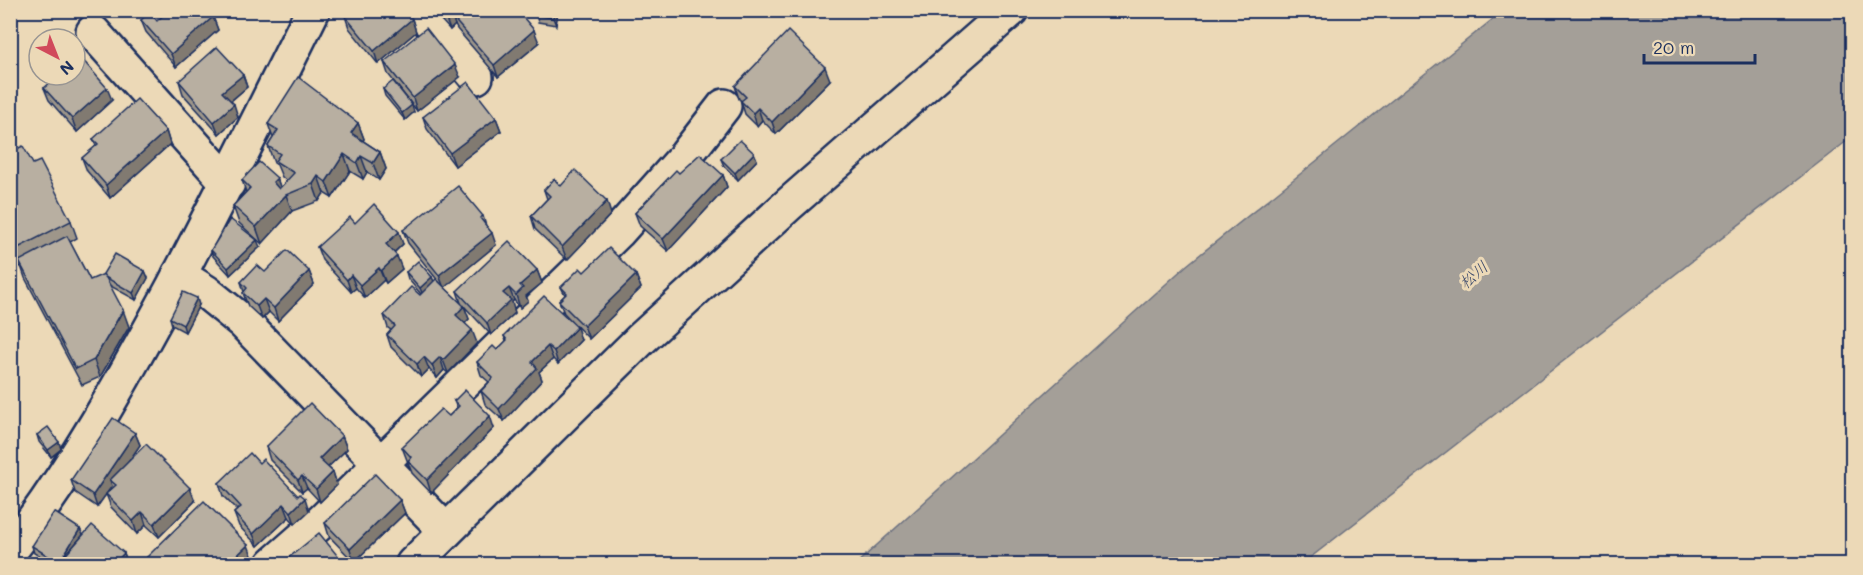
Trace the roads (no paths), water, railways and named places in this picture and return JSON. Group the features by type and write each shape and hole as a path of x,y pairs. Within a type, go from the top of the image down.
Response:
{"street":[{"path":"10,551 45,507 125,377 228,183 313,10"},
{"path":"420,10 476,77"},
{"path":"412,564 649,332 788,205 1011,10"},
{"path":"93,32 228,183"},
{"path":"273,564 321,522 618,232 683,159 724,106"},
{"path":"179,276 206,292 243,322 446,531"}],"water":[{"name":"松川","path":"1503,11 1852,11 1852,137 1302,564 856,564 1187,265"}]}
